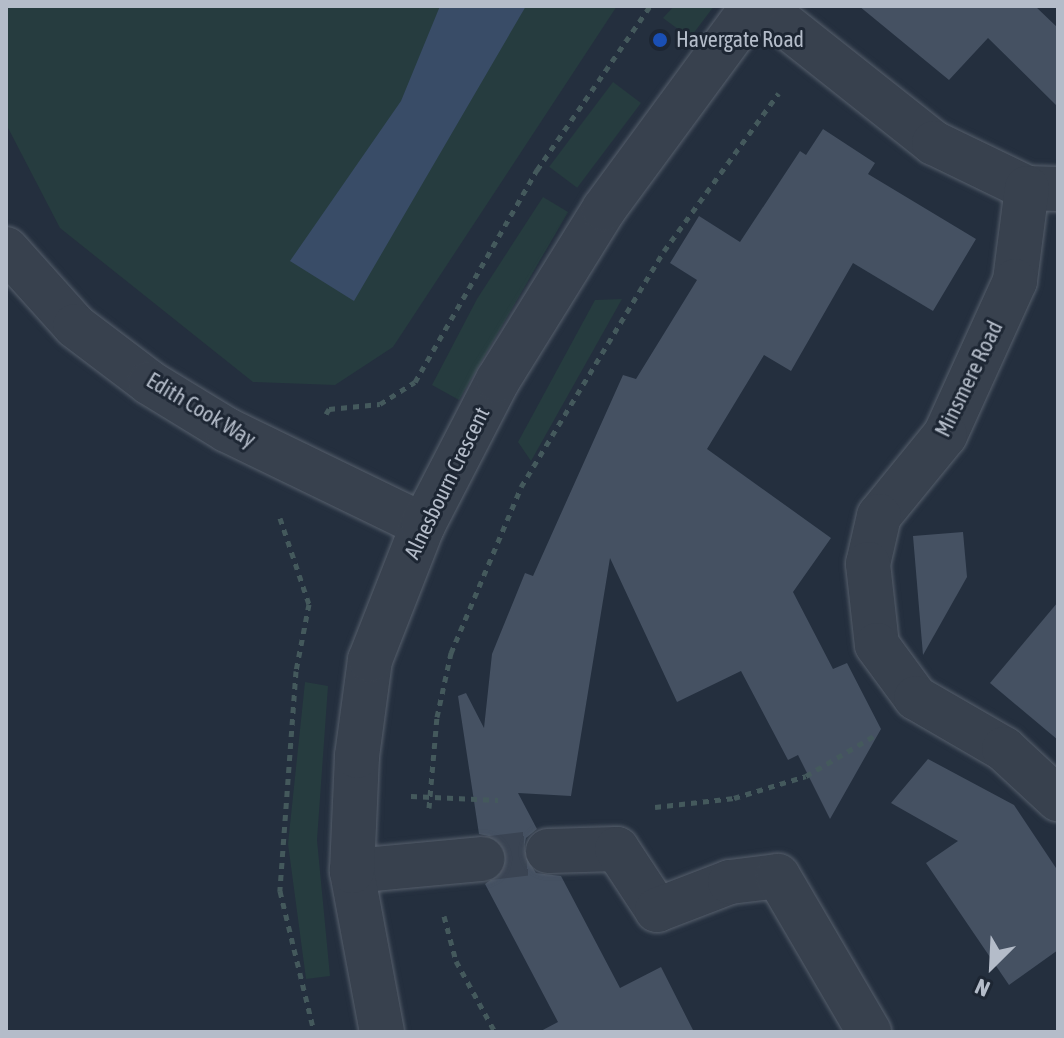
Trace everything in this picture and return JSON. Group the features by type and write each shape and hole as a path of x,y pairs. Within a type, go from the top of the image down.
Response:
{"street":[{"name":"Alnesbourn Crescent","path":"382,1032 352,871 370,660 423,525 498,380 604,209 753,6"},
{"path":"761,6 934,143 1042,188"},
{"name":"Minsmere Road","path":"1042,188 1015,281 945,435 879,516 868,564 877,645 916,698 1004,749 1058,799"},
{"name":"Edith Cook Way","path":"7,252 75,326 150,383 227,430 423,525"},
{"path":"548,851 617,849 657,910 730,882 778,876 869,1032"},
{"path":"352,871 431,868 482,859"}],"path":[{"path":"495,1032 456,961 431,868 428,795 437,717 451,653 521,487 664,251 777,93 821,99 848,76"},
{"path":"649,808 734,798 806,776 869,740 916,698"},
{"path":"356,798 428,795 498,800"}],"green space":[{"path":"6,6 617,6 393,347 335,385 253,382 60,228 6,124"},
{"path":"674,6 714,6 690,38 663,18"},
{"path":"613,82 641,103 577,188 549,167"},
{"path":"543,197 568,212 459,400 432,385 477,299"},
{"path":"622,299 531,461 518,442 595,300"},
{"path":"305,682 328,686 317,840 330,976 306,979 288,844"}],"water":[{"path":"440,6 526,6 354,301 290,261 401,101"}],"building":[{"path":"859,6 1035,6 1058,28 1058,107 988,38 949,80"},
{"path":"823,129 875,163 868,174 976,239 933,311 853,263 791,371 764,355 707,449 831,538 793,592 833,669 847,663 881,729 830,819 798,755 788,760 741,671 677,702 610,558 571,796 518,793 537,829 526,838 523,852 536,873 561,876 620,988 661,967 694,1032 539,1032 558,1022 485,884 504,870 507,856 493,837 479,834 458,696 466,693 484,728 492,654 525,573 533,576 623,375 636,379 697,280 670,263 699,216 740,242 800,151 806,155"},
{"path":"963,532 967,577 923,655 913,536"},
{"path":"1058,602 1058,740 990,683"},
{"path":"928,759 1014,805 1058,871 1058,950 1009,985 926,863 958,841 891,803"}],"tunnel":[{"path":"482,859 548,851"}],"place":[{"name":"Havergate Road","path":"660,40"}]}
